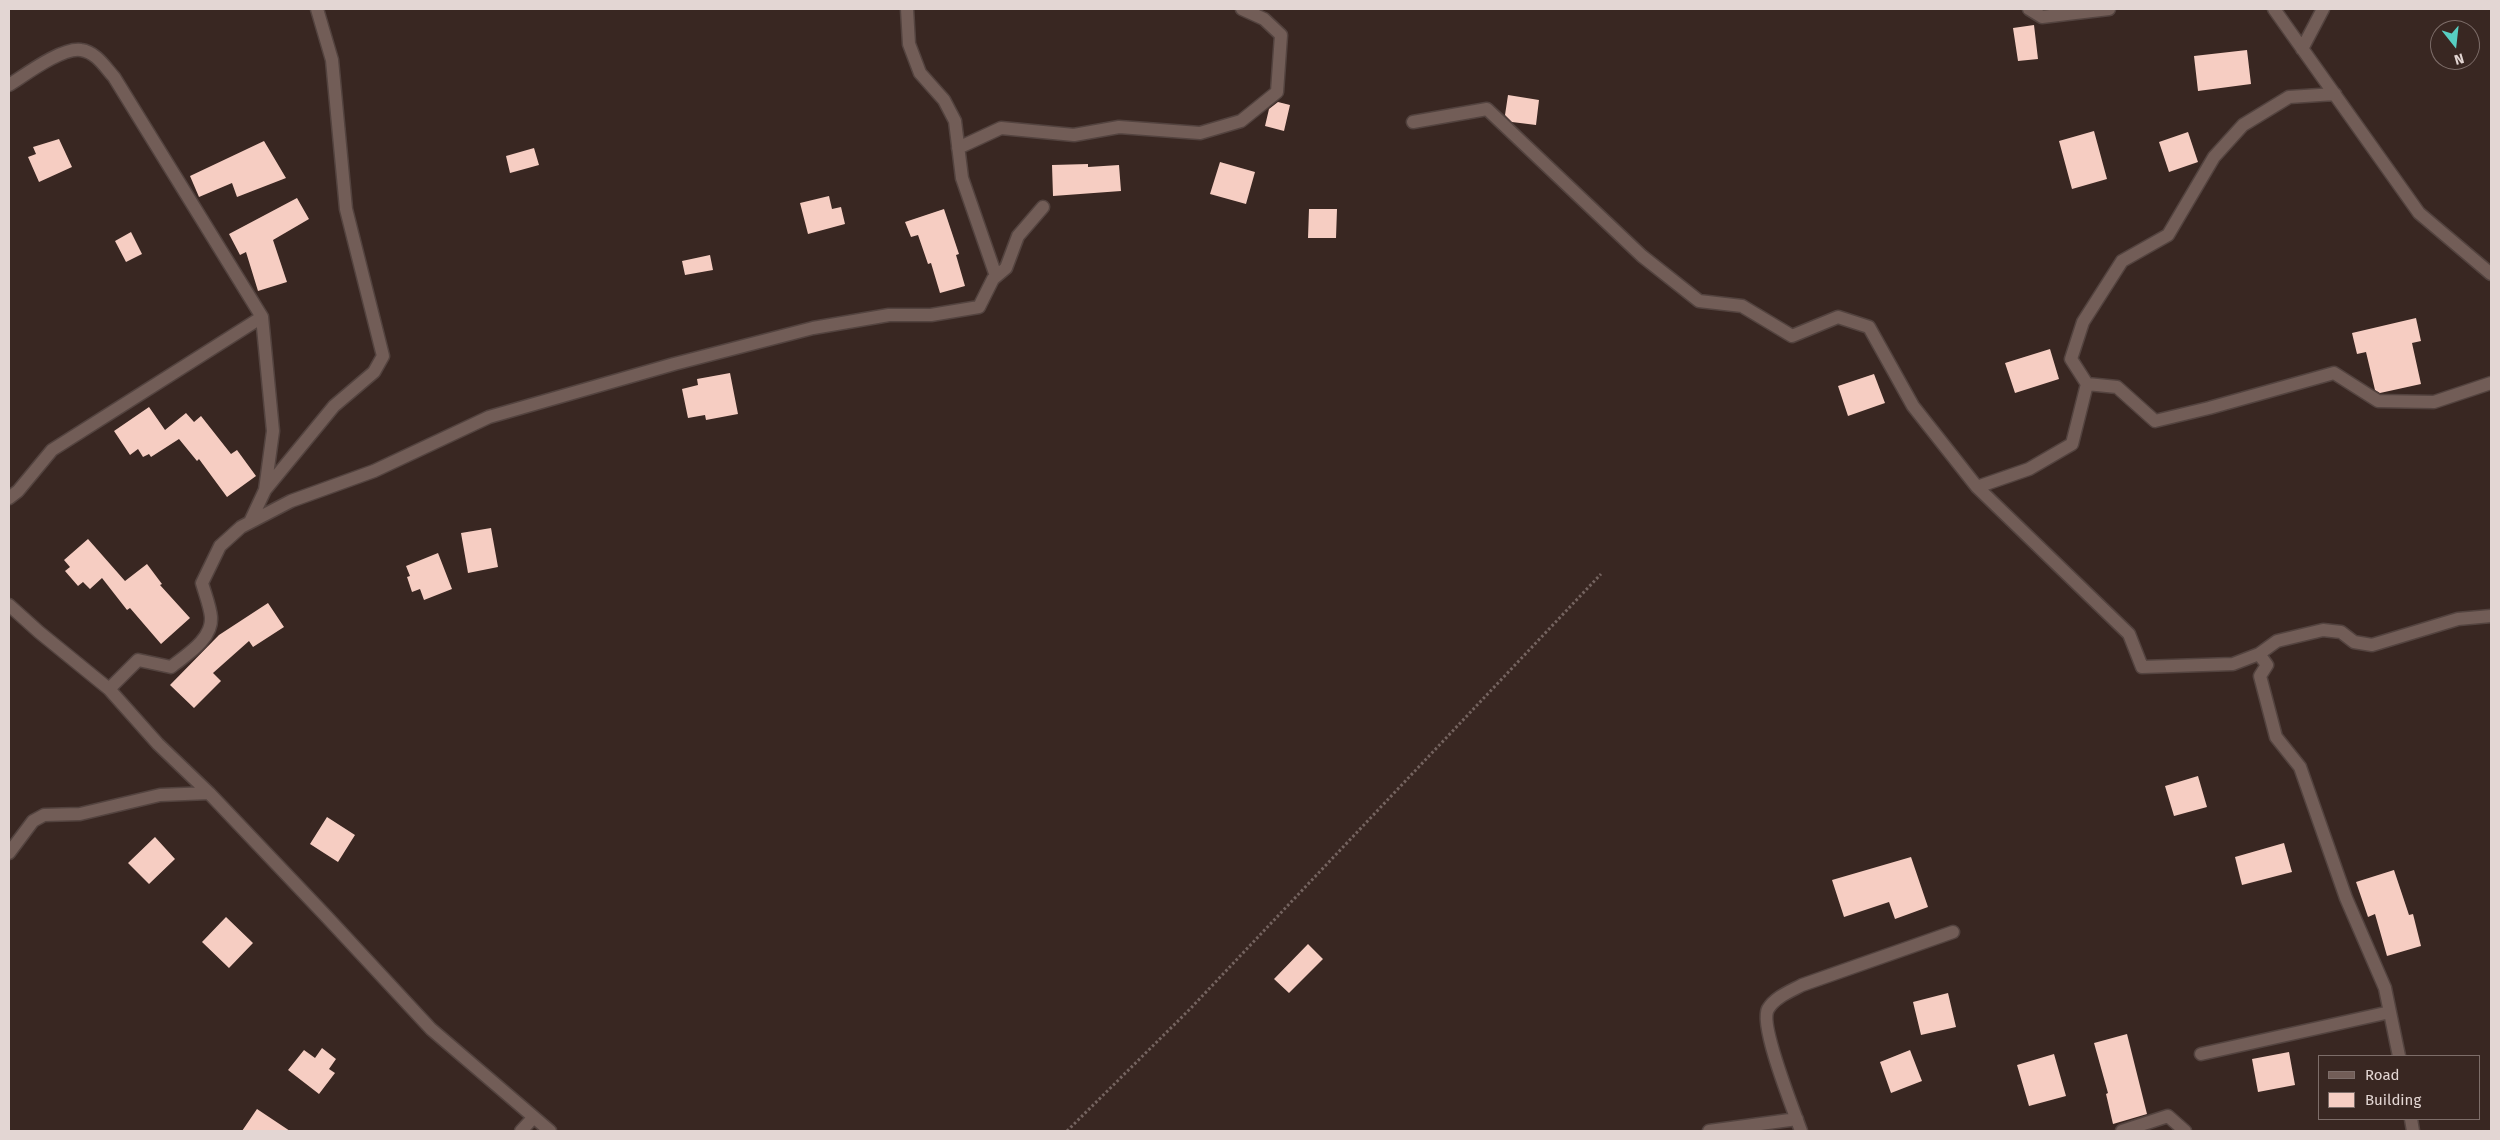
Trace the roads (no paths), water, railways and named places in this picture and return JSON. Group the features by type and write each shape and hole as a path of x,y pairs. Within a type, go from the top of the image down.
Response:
{"street":[{"path":"250,522 265,490 334,406 374,372 382,356 346,209 332,60 317,9"},
{"path":"907,9 909,44 920,73 944,100 955,121 962,178 996,276"},
{"path":"958,148 1001,128 1074,135 1119,127 1200,133 1241,121 1277,92 1281,35 1264,19 1242,9"},
{"path":"2029,9 2042,17 2109,9"},
{"path":"2274,9 2418,213 2491,274"},
{"path":"2302,49 2323,9"},
{"path":"9,85 65,52 82,50 97,58 114,77 262,317 273,431 265,490"},
{"path":"1977,487 2029,469 2072,444 2087,384 2071,359 2083,322 2122,261 2168,235 2214,157 2243,125 2290,97 2335,94"},
{"path":"1412,122 1487,109 1642,256 1699,300 1742,306 1792,336 1838,316 1869,327 1912,406 1977,487 2129,634 2142,667 2233,664 2259,654 2277,641 2323,630 2341,632 2354,642 2372,645 2458,619 2491,616"},
{"path":"109,689 138,660 171,668 196,648 207,635 212,618 202,583 220,546 240,527 291,501 374,471 489,417 665,366 813,328 890,315 931,315 979,307 996,276 1006,268 1018,236 1043,207"},
{"path":"9,498 18,491 52,450 262,317"},
{"path":"2087,384 2117,387 2155,421 2210,408 2334,373 2378,401 2434,402 2491,383"},
{"path":"9,604 39,632 109,689 158,744 209,793 431,1029 550,1131"},
{"path":"2259,654 2266,665 2260,676 2276,737 2300,767 2346,898 2385,988 2399,1055"},
{"path":"9,853 33,821 44,815 80,814 160,795 209,793"},
{"path":"1709,1131 1799,1125 1770,1043 1766,1023 1767,1010 1780,997 1802,985 1953,932"},
{"path":"2201,1054 2390,1012"},
{"path":"2122,1131 2168,1116 2185,1131"},
{"path":"521,1131 533,1118"}]}
